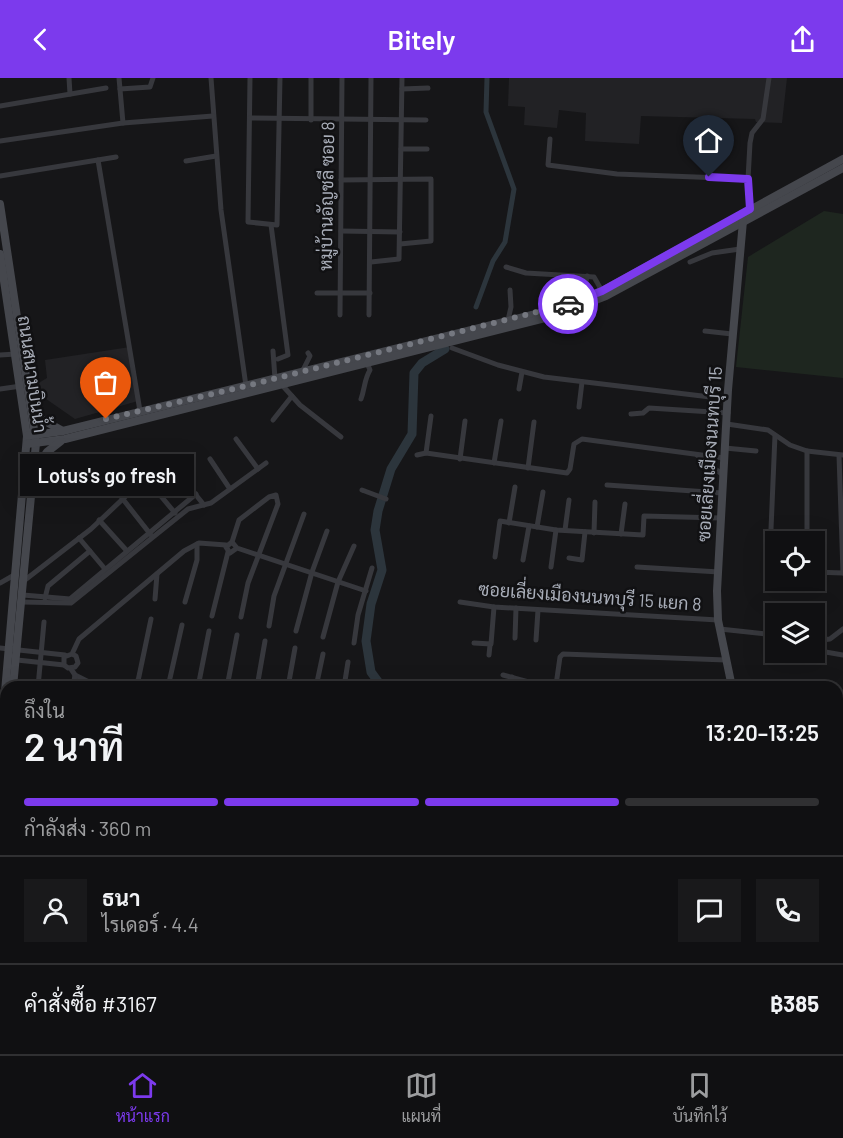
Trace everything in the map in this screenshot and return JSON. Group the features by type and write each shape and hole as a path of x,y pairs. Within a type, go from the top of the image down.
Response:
{"main road":[{"path":"31,440 64,435 282,385 507,320 552,310 602,291 843,159"},
{"path":"35,470 47,452 64,435 140,411 566,311 606,296 843,168"},
{"name":"ถนนสนามบินน้ำ","path":"0,204 31,405 31,440 12,608 14,649 17,660 15,681"},
{"name":"ซอยเลี่ยงเมืองนนทบุรี 15","path":"731,681 718,620 719,572 724,458 728,424 727,399 743,221"},
{"name":"ถนนสนามบินน้ำ","path":"0,254 3,296 16,354 35,470 25,580 10,681"},
{"path":"31,405 41,419 64,435"},
{"path":"12,608 22,602 14,595"}],"street":[{"path":"69,78 70,94"},
{"path":"119,78 123,123"},
{"path":"120,89 150,87 153,78"},
{"path":"211,78 221,210 246,386"},
{"path":"250,78 248,222 271,225 278,225 279,222 280,78"},
{"path":"311,78 311,120"},
{"name":"หมู่บ้านอัญชลี ซอย 8","path":"339,315 342,78"},
{"path":"369,315 372,78"},
{"path":"370,262 399,260 402,78"},
{"path":"750,209 748,179 751,136 763,119 768,78"},
{"path":"0,106 106,88"},
{"path":"402,89 428,88"},
{"path":"0,141 123,123 213,116"},
{"path":"250,118 426,120"},
{"path":"550,139 548,165 616,174 748,179"},
{"path":"401,149 427,149"},
{"path":"186,161 216,156"},
{"path":"0,176 116,157"},
{"path":"98,160 140,411"},
{"path":"341,180 431,179 432,238 429,243 400,244"},
{"path":"271,225 288,355 278,359"},
{"path":"341,231 400,232"},
{"path":"690,262 712,253 741,249"},
{"path":"506,267 526,273 596,278 602,291"},
{"path":"562,276 563,292"},
{"path":"544,296 585,287 587,276"},
{"path":"507,320 511,307 510,290"},
{"path":"317,293 370,293"},
{"path":"705,331 732,334"},
{"path":"452,348 522,372 582,382 727,399"},
{"path":"273,351 275,379"},
{"path":"302,372 310,356 308,353"},
{"path":"0,355 16,354"},
{"path":"361,399 366,388 365,378 370,370 369,359"},
{"path":"519,389 522,372"},
{"path":"579,407 582,382"},
{"path":"282,385 341,437"},
{"path":"0,389 21,386"},
{"path":"273,420 292,396"},
{"path":"632,414 643,413 649,408 728,413"},
{"path":"426,453 431,416"},
{"path":"460,459 465,421"},
{"path":"494,463 501,421"},
{"path":"528,468 534,422"},
{"path":"728,424 763,428 807,451 841,455 843,573 825,572"},
{"path":"772,531 775,435"},
{"path":"236,439 258,469"},
{"path":"417,455 426,453 567,473 570,469 574,444 582,439 724,458"},
{"path":"725,448 756,451"},
{"path":"807,451 807,531"},
{"path":"697,455 723,476"},
{"path":"25,580 79,538 166,459 204,504"},
{"path":"210,459 230,489"},
{"path":"97,580 105,569 151,535 175,513 187,506 211,503 266,463"},
{"path":"146,477 175,513"},
{"path":"607,484 722,493"},
{"path":"509,523 515,487"},
{"path":"362,490 384,498"},
{"path":"537,527 543,492"},
{"path":"22,602 45,599 71,601 187,506 196,494"},
{"path":"212,616 229,546 239,520 271,495 276,495 278,504 258,555 241,617"},
{"path":"122,498 151,535"},
{"path":"565,530 569,500"},
{"path":"594,533 595,502"},
{"path":"621,534 625,504"},
{"path":"269,626 274,596 304,514"},
{"path":"495,557 500,521 556,530 643,535 644,516 721,518"},
{"path":"99,520 127,551"},
{"path":"523,560 529,526"},
{"path":"551,567 556,530"},
{"path":"296,631 312,572 327,531"},
{"path":"569,558 582,560 585,532"},
{"path":"79,538 105,569"},
{"path":"64,665 79,639 90,628 184,551 197,544 211,542 237,548 366,591"},
{"path":"185,602 197,560 197,544"},
{"path":"229,546 234,552 237,548"},
{"path":"323,637 338,582 354,546"},
{"path":"45,599 48,586 90,551"},
{"path":"637,567 719,572"},
{"path":"354,643 358,615 372,568"},
{"path":"0,583 16,574"},
{"path":"155,598 157,574"},
{"name":"ซอยเลี่ยงเมืองนนทบุรี 15 แยก 8","path":"460,602 494,607 718,620"},
{"path":"489,655 494,607"},
{"path":"515,638 516,608"},
{"path":"536,640 538,610"},
{"path":"138,681 151,619"},
{"path":"38,681 44,622"},
{"path":"169,681 182,625"},
{"path":"720,629 765,634"},
{"path":"825,640 830,639 843,629"},
{"path":"199,681 209,631"},
{"path":"228,681 237,635"},
{"path":"258,681 265,641"},
{"path":"474,643 490,645"},
{"path":"0,648 68,655 78,661 71,669"},
{"path":"289,681 295,648"},
{"path":"825,652 843,655"},
{"path":"317,681 323,654"},
{"path":"557,681 560,657 563,654 726,660"},
{"path":"17,660 64,665 75,675 87,681"},
{"path":"345,681 348,662"},
{"path":"74,681 75,675"},
{"path":"503,675 534,681"},
{"path":"511,681 512,677"}],"shaded area":[{"path":"509,78 787,78 782,123 756,122 755,119 641,116 639,144 585,141 586,113 559,110 557,128 524,125 525,107 508,106"},
{"path":"824,211 843,214 843,378 736,367 748,257"},
{"path":"130,347 138,401 75,419 39,394 37,384 47,378 45,360"}],"waterway":[{"path":"476,307 493,261 505,242 514,189 486,112 487,78"},
{"path":"378,681 371,672 366,641 371,604 382,570 375,530 378,511 391,469 412,434 414,373 422,363 445,349"}],"way so far":[{"path":"106,419 246,386 450,333 552,310 568,304"}],"place":[{"name":"Lotus's go fresh","path":"106,419"}],"route":[{"path":"568,304 602,291 631,276 750,209 748,179 709,177"}]}
